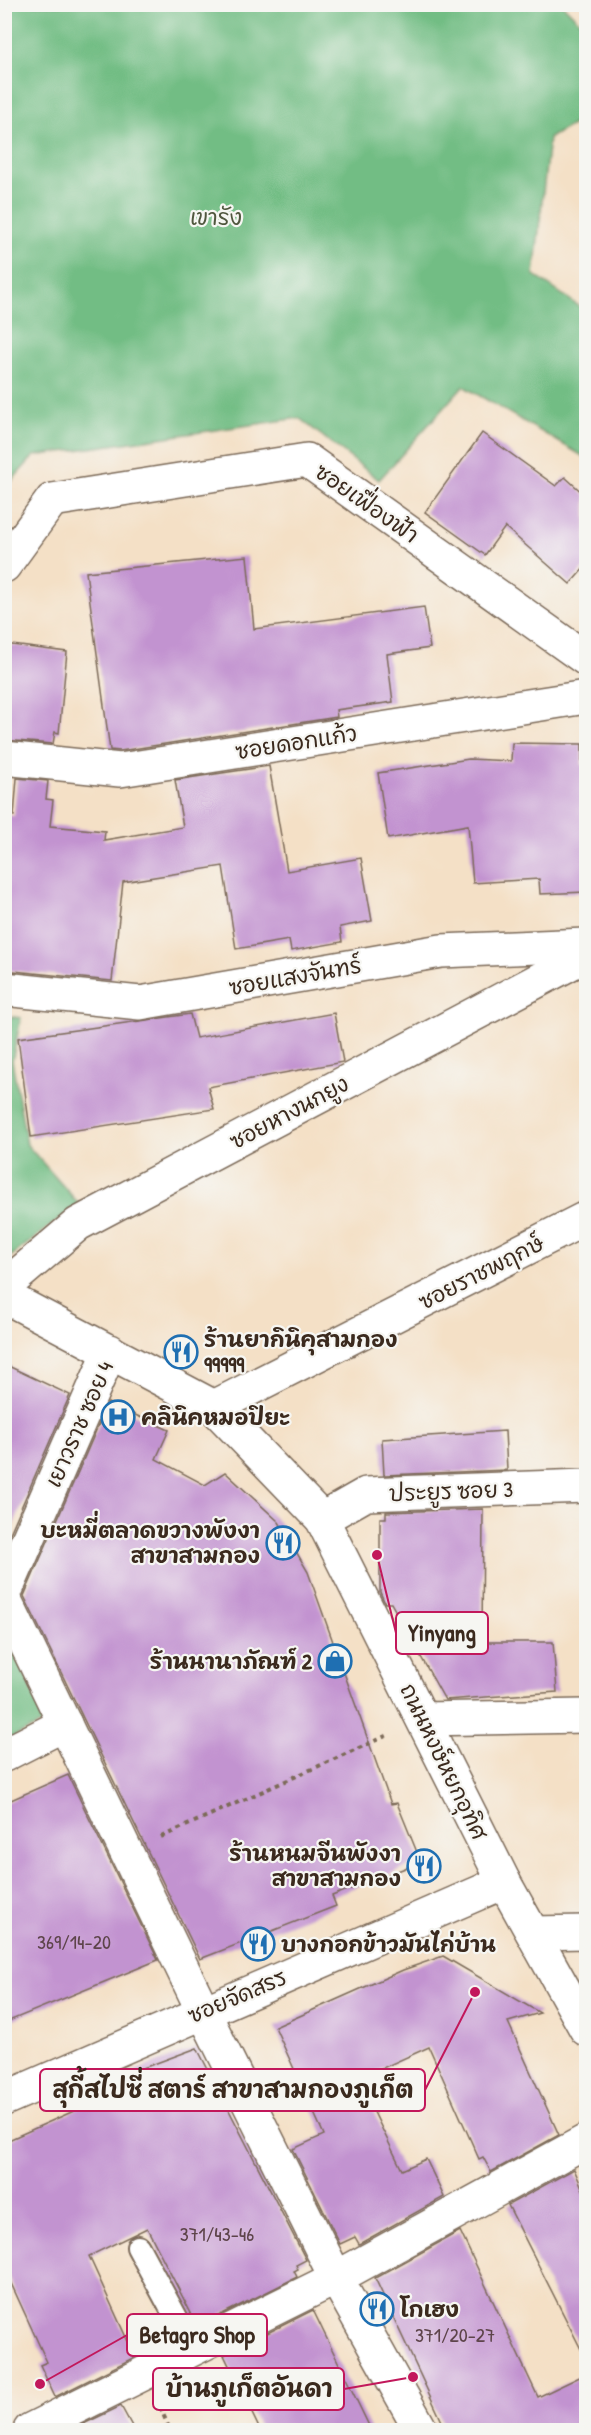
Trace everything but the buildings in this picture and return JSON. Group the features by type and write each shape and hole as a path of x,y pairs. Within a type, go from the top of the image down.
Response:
{"street":[{"name":"ซอยเฟื่องฟ้า","path":"4,566 52,500 307,460 586,659"},
{"name":"ซอยดอกแก้ว","path":"4,758 120,770 586,697"},
{"name":"ซอยแสงจันทร์","path":"4,989 140,1003 441,951 586,945"},
{"name":"ซอยหางนกยูง","path":"4,1287 78,1224 586,955"},
{"name":"ซอยราชพฤกษ์","path":"214,1407 586,1218"},
{"name":"ถนนหงษ์หยกอุทิศ","path":"4,1296 214,1407 322,1519 504,1882 586,2029"},
{"name":"เยาวราช ซอย 4","path":"4,1597 110,1352"},
{"name":"ประยูร ซอย 3","path":"322,1519 366,1494 586,1486"},
{"path":"4,1597 203,2011 336,2278 420,2430"},
{"path":"423,1719 586,1716"},
{"path":"4,1755 65,1724"},
{"name":"ซอยจัดสรร","path":"4,2099 504,1882"},
{"path":"533,1933 586,1932"},
{"path":"30,2430 336,2278 586,2140"}],"lane":[{"path":"138,2247 193,2349"}],"path":[{"path":"127,1852 423,1719"}],"green space":[{"name":"เขารัง","path":"562,4 586,28 586,117 549,138 534,275 586,311 586,458 463,386 379,480 299,418 34,456 5,488 5,5"},
{"path":"5,1016 21,1018 12,1061 27,1145 79,1204 5,1261"},
{"path":"4,1626 46,1722 5,1741"}],"place":[{"name":"ร้านยากินิคุสามกอง 99999","path":"181,1352"},
{"name":"คลินิคหมอปิยะ","path":"118,1417"},
{"name":"บะหมี่ตลาดขวางพังงา สาขาสามกอง","path":"283,1543"},
{"name":"Yinyang","path":"377,1555"},
{"name":"ร้านนานาภัณฑ์ 2","path":"335,1661"},
{"name":"ร้านหนมจีนพังงา สาขาสามกอง","path":"424,1866"},
{"name":"บางกอกข้าวมันไก่บ้าน","path":"258,1944"},
{"name":"สุกี้สไปซี่ สตาร์ สาขาสามกองภูเก็ต","path":"475,1992"},
{"name":"โกเฮง","path":"377,2309"},
{"name":"บ้านภูเก็ตอันดา","path":"413,2377"},
{"name":"Betagro Shop","path":"40,2384"}]}
